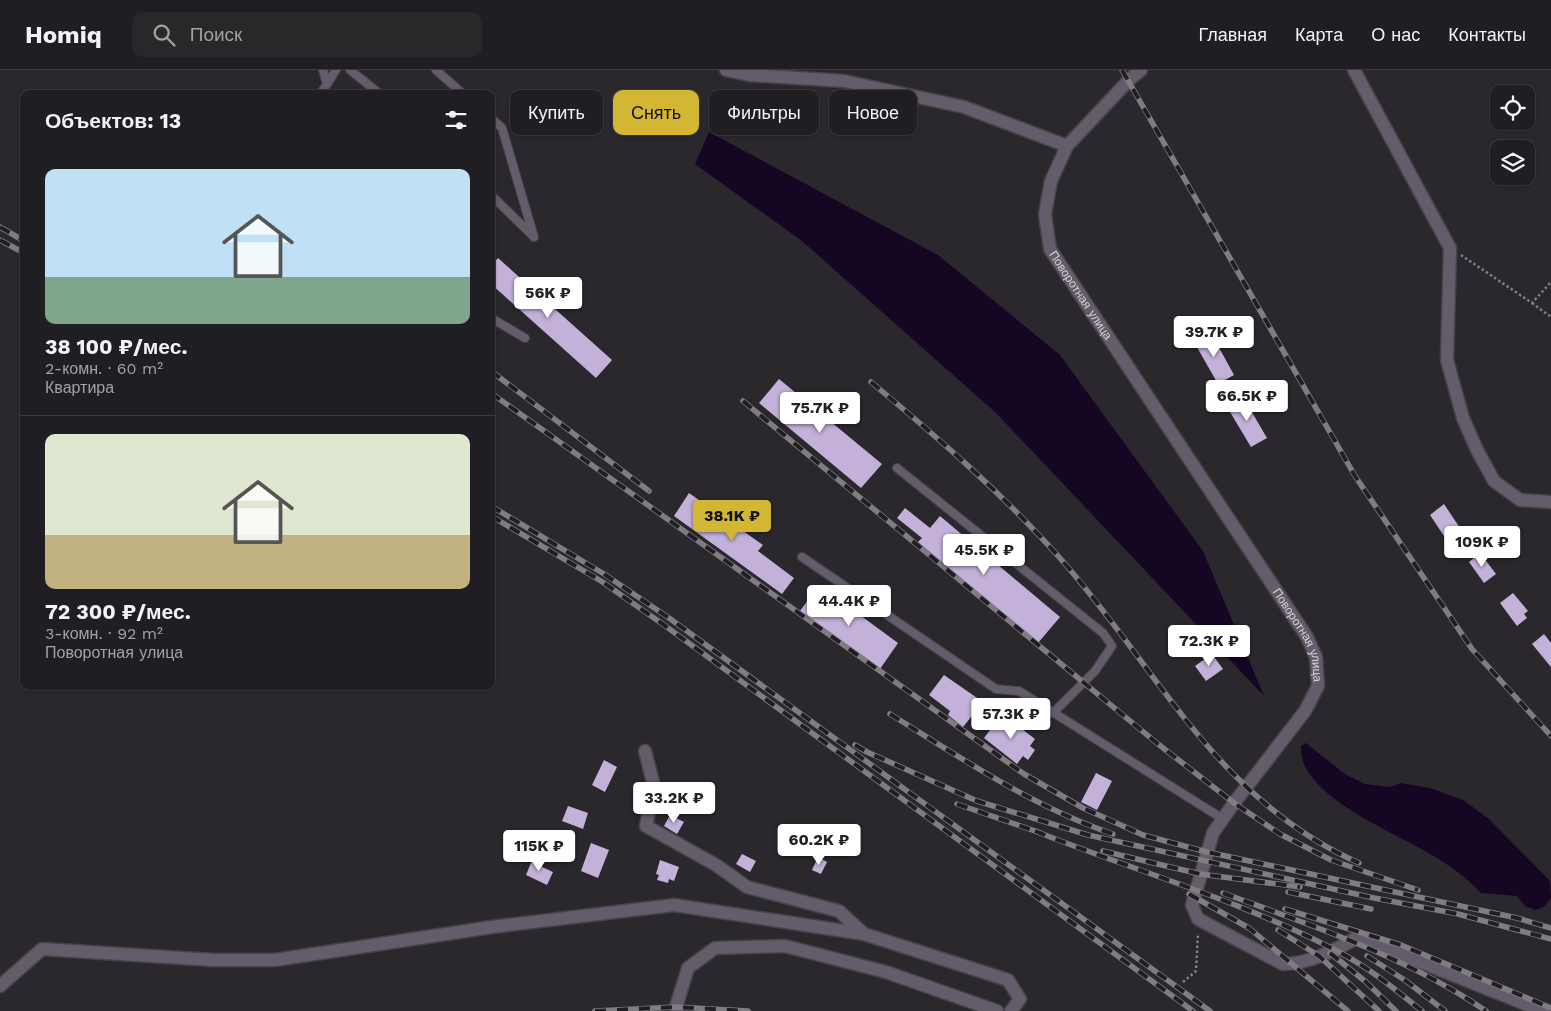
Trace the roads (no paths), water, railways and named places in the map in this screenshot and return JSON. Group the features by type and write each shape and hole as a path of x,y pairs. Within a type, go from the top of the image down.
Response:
{"street":[{"path":"726,70 748,75 812,74 964,107 1067,146"},
{"name":"Поворотная улица","path":"1141,70 1129,80 1067,146 1051,181 1045,214 1050,249 1307,637 1316,657 1318,686 1305,711 1213,833 1192,905 1198,919 1283,964 1294,964 1336,950 1358,937 1543,1011"},
{"path":"1354,70 1450,248 1447,360 1462,418 1494,481 1520,500 1551,502"},
{"path":"645,751 654,786 646,826 716,865 747,887 839,911 864,934"},
{"path":"0,986 42,949 213,960 275,960 492,927 674,905 864,934 1008,980 1020,999 1011,1011"},
{"path":"677,1011 676,1008 688,968 715,948 785,946 886,972 997,1011"}],"lane":[{"path":"323,70 327,84"},
{"path":"323,90 336,70"},
{"path":"350,70 361,73 376,90"},
{"path":"436,70 458,90"},
{"path":"495,122 502,128 534,237 495,199"},
{"path":"495,320 525,338"},
{"path":"897,468 1103,633 1112,646 1095,670 1053,714"},
{"path":"802,557 996,689 1019,691 1223,819"}],"railway":[{"path":"1122,70 1355,476 1472,649 1551,736"},
{"path":"0,227 20,239"},
{"path":"0,240 20,251"},
{"path":"495,374 649,491"},
{"path":"871,382 968,466 1037,533 1094,599 1192,728 1227,767 1266,804 1309,836 1359,863"},
{"path":"495,396 1024,774 1083,808 1143,835 1207,852 1517,918 1551,928"},
{"path":"743,401 1158,744 1234,803 1280,834 1331,860 1418,890"},
{"path":"495,508 604,574 669,618 1210,1011"},
{"path":"495,518 601,581 664,625 1193,1011"},
{"path":"890,714 1026,796 1083,823 1113,834"},
{"path":"855,745 977,801 1088,835 1374,898 1458,914 1551,939"},
{"path":"957,804 1041,833"},
{"path":"1035,831 1225,901 1299,932 1358,963 1422,1011"},
{"path":"1103,851 1200,874 1300,887"},
{"path":"1288,892 1371,909"},
{"path":"1223,893 1359,944 1424,974 1486,1011"},
{"path":"1189,894 1249,928 1348,1011"},
{"path":"1285,909 1401,945 1551,1008"},
{"path":"1278,930 1319,956 1379,1011"},
{"path":"1330,953 1366,982 1396,1011"},
{"path":"1367,956 1406,981 1445,1011"},
{"path":"595,1011 676,1007 748,1011"}]}
